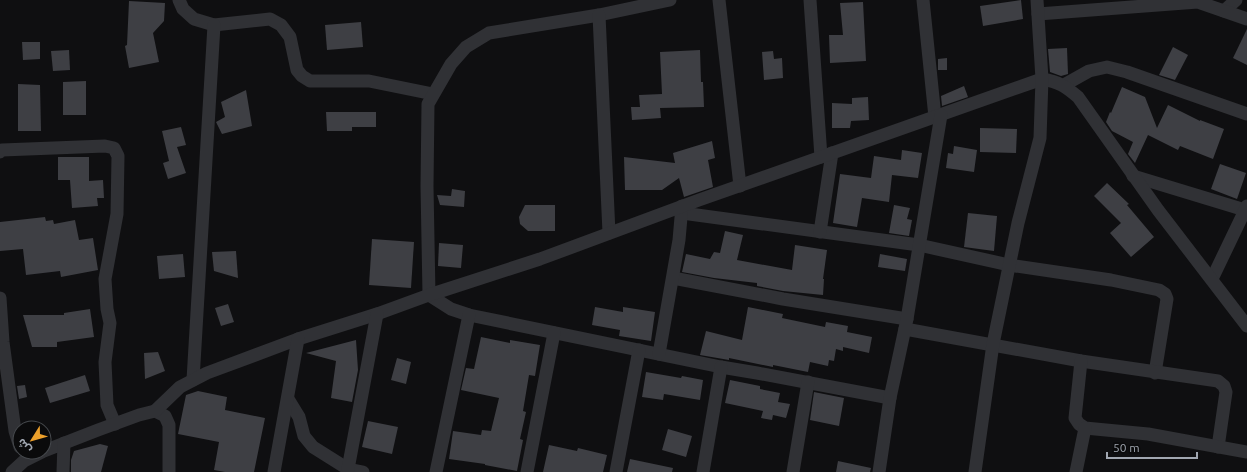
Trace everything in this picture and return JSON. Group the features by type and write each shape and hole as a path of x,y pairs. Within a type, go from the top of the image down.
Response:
{"street":[{"path":"179,0 183,9 194,18 214,25 270,19 281,25 290,36 297,70 302,76 310,80 369,81 433,94"},
{"path":"429,295 427,186 428,104 451,64 466,47 489,33 599,15 670,0"},
{"path":"720,0 740,186"},
{"path":"810,0 827,155 820,232"},
{"path":"879,472 890,398 906,324 938,116 923,0"},
{"path":"975,472 993,344 1009,265 1040,138 1042,79 1037,0"},
{"path":"1224,11 1236,0"},
{"path":"1038,14 1198,1 1247,19"},
{"path":"599,15 609,233"},
{"path":"193,380 214,25"},
{"path":"1064,85 1089,71 1107,67 1127,72 1247,114"},
{"path":"52,448 139,415 155,411 180,387 193,380 207,373 298,339 378,314 429,295 540,259 609,233 682,210 740,186 1042,79 1054,81 1064,85 1078,97 1158,210 1247,326"},
{"path":"0,152 2,150 105,146 114,148 118,156 117,214 106,279 107,309 110,323 105,362 107,405 115,424"},
{"path":"1134,176 1246,208 1212,279"},
{"path":"682,210 820,232 919,245 1009,265 1111,280 1159,290 1165,294 1167,299 1155,373"},
{"path":"659,354 673,278 682,210"},
{"path":"673,278 906,324 993,344 1081,361 1218,381 1224,386 1226,392 1218,447"},
{"path":"429,295 451,309 469,315 721,367 890,398"},
{"path":"0,298 3,342 14,420"},
{"path":"348,469 378,314"},
{"path":"436,472 469,315"},
{"path":"527,472 554,333"},
{"path":"274,472 298,339"},
{"path":"616,472 639,350"},
{"path":"1081,361 1075,418 1079,424 1085,428 1148,434 1247,452"},
{"path":"703,472 721,367"},
{"path":"793,472 808,382"},
{"path":"288,399 299,417 304,436 313,447 348,469 363,472"},
{"path":"155,411 165,416 169,425 169,472"},
{"path":"1076,472 1085,428"},
{"path":"63,472 64,443"},
{"path":"12,472 20,460"}],"building":[{"path":"1021,0 1023,19 983,26 980,6"},
{"path":"129,1 165,3 164,21 153,33 159,62 129,68 125,46 127,45"},
{"path":"863,2 866,61 830,63 829,35 843,35 840,3"},
{"path":"361,22 363,47 327,50 325,25"},
{"path":"1247,29 1247,65 1233,58"},
{"path":"22,42 40,42 40,59 23,60"},
{"path":"1173,47 1188,55 1175,80 1159,75"},
{"path":"1067,48 1068,74 1061,76 1050,72 1048,49"},
{"path":"69,50 70,70 53,71 51,51"},
{"path":"700,50 701,82 703,82 704,107 660,108 661,118 632,120 631,107 640,107 639,95 662,94 660,52"},
{"path":"773,51 774,59 782,58 783,78 764,80 762,52"},
{"path":"947,58 947,70 938,70 938,59"},
{"path":"86,81 86,115 63,115 63,82"},
{"path":"18,84 40,85 41,131 18,131"},
{"path":"964,86 968,97 942,106 941,96"},
{"path":"1122,87 1145,97 1157,128 1168,105 1200,121 1224,129 1213,159 1180,146 1178,150 1148,135 1135,163 1128,154 1133,142 1112,131 1106,122"},
{"path":"246,90 252,126 222,134 216,122 225,117 221,102"},
{"path":"868,97 869,120 851,121 850,128 832,128 832,103 852,104 852,98"},
{"path":"326,112 376,112 376,127 352,127 352,131 327,131"},
{"path":"181,127 186,145 177,147 186,173 168,179 163,163 169,161 162,131"},
{"path":"980,128 1017,129 1016,153 980,152"},
{"path":"712,141 715,158 708,160 713,187 684,197 679,178 662,190 625,190 624,157 675,163 673,153"},
{"path":"954,146 977,150 974,172 946,168 948,153 953,154"},
{"path":"902,150 922,153 918,178 892,175 889,202 862,198 857,227 833,223 840,174 871,178 874,156 901,160"},
{"path":"58,157 89,157 89,181 103,180 104,198 97,198 98,206 72,208 70,180 58,180"},
{"path":"1220,164 1246,173 1237,199 1211,189"},
{"path":"1107,183 1129,204 1127,205 1154,237 1131,257 1110,233 1121,223 1094,196"},
{"path":"452,189 465,191 464,207 440,205 437,195 451,196"},
{"path":"525,205 555,205 555,231 528,231 520,224 519,217"},
{"path":"894,205 910,208 907,219 912,220 909,236 889,233"},
{"path":"968,213 997,216 994,251 964,247"},
{"path":"45,217 46,221 53,220 54,224 75,220 79,240 93,238 98,270 61,277 60,271 26,275 23,249 0,251 0,222"},
{"path":"725,231 743,235 737,260 792,270 795,245 827,250 823,279 823,295 783,291 757,286 757,283 714,278 682,272 686,254 710,259 714,252 720,253"},
{"path":"372,239 414,242 411,288 369,285"},
{"path":"439,243 463,245 461,268 438,266"},
{"path":"236,251 238,278 214,271 212,252"},
{"path":"183,254 185,277 159,279 157,256"},
{"path":"880,254 907,259 905,271 878,267"},
{"path":"228,304 234,322 221,326 215,308"},
{"path":"595,307 623,312 623,307 655,312 651,341 619,336 620,330 592,325"},
{"path":"748,307 783,314 782,318 825,327 826,322 848,326 847,332 872,337 869,353 843,347 843,351 836,349 834,361 829,360 828,366 810,362 808,372 729,358 729,360 700,355 706,331 742,340"},
{"path":"90,309 94,337 57,342 57,347 32,347 23,315 64,315 64,313"},
{"path":"481,337 510,343 510,340 540,345 535,376 529,375 523,411 526,412 520,439 523,440 517,471 485,464 449,459 453,431 481,435 482,430 491,431 499,398 461,390 466,368 474,369"},
{"path":"356,340 358,370 352,402 331,398 336,361 306,353"},
{"path":"158,352 165,371 145,379 144,353"},
{"path":"397,358 411,362 406,384 391,380"},
{"path":"646,372 703,380 700,400 664,394 663,400 642,397"},
{"path":"85,375 90,391 50,403 45,388"},
{"path":"730,380 760,386 760,389 780,393 778,402 790,404 786,418 773,415 772,420 761,418 763,411 725,403"},
{"path":"25,385 27,397 19,399 17,386"},
{"path":"198,391 227,397 225,410 265,418 254,472 225,472 214,470 219,442 178,434 186,395"},
{"path":"814,392 844,398 839,426 810,420"},
{"path":"368,421 398,427 392,454 362,447"},
{"path":"668,429 692,436 686,457 662,450"},
{"path":"100,444 108,446 101,472 71,472 71,460 74,451"},
{"path":"549,445 577,451 578,448 607,455 603,472 543,472"},
{"path":"630,459 673,468 672,472 627,472"},
{"path":"838,461 871,468 870,472 836,472"}]}
